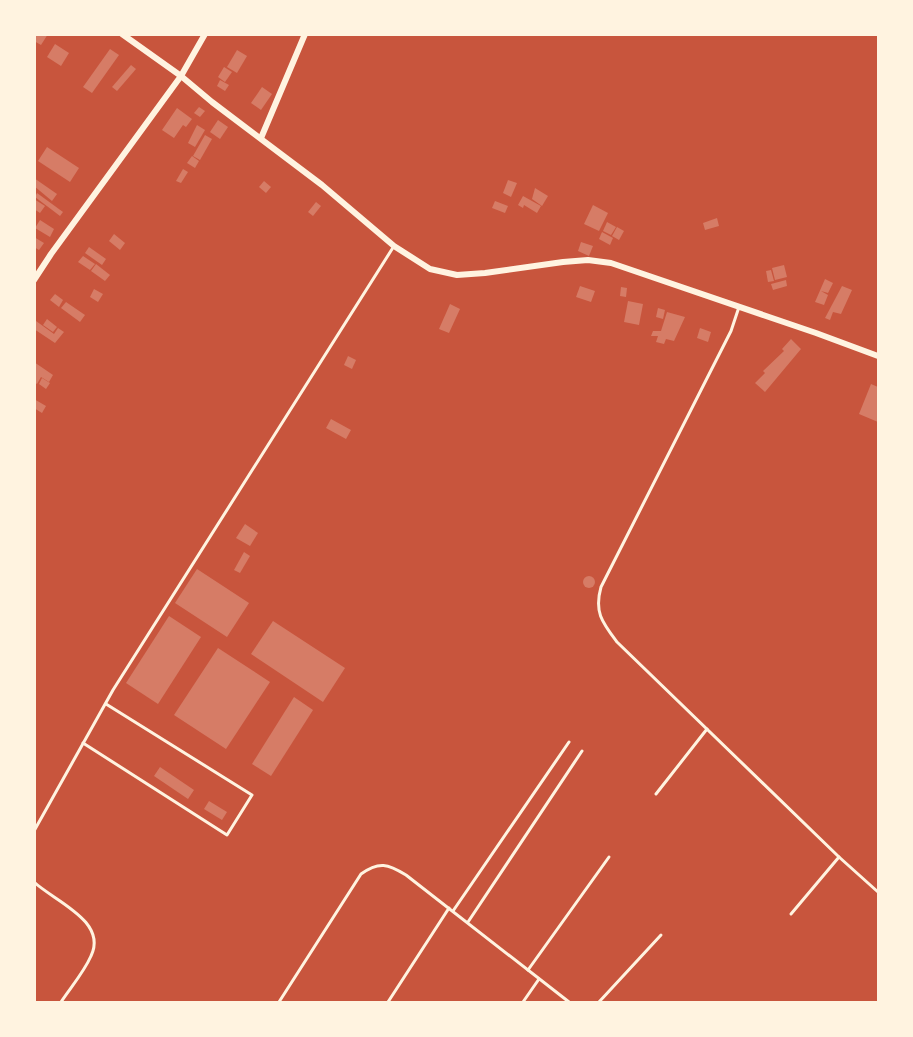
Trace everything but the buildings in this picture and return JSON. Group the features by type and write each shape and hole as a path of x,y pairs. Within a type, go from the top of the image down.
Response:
{"street":[{"path":"122,34 181,76 322,185 394,246 430,269 457,275 588,260 611,263 879,356"},
{"path":"34,280 181,76 205,34"},
{"path":"261,138 305,34"}],"lane":[{"path":"34,831 106,704 394,246"},
{"path":"739,307 731,331 601,587 597,601 603,623 617,642 839,857 879,892"},
{"path":"83,743 226,835 252,795 106,704"},
{"path":"656,794 707,728"},
{"path":"453,911 569,742"},
{"path":"468,922 582,751"},
{"path":"528,970 609,857"},
{"path":"791,914 839,857"},
{"path":"279,1002 361,874 370,867 380,865 392,867 406,875 569,1002"},
{"path":"34,882 83,919 93,935 92,956 61,1002"},
{"path":"388,1002 449,908"},
{"path":"599,1002 661,935"},
{"path":"523,1002 539,979"}]}
